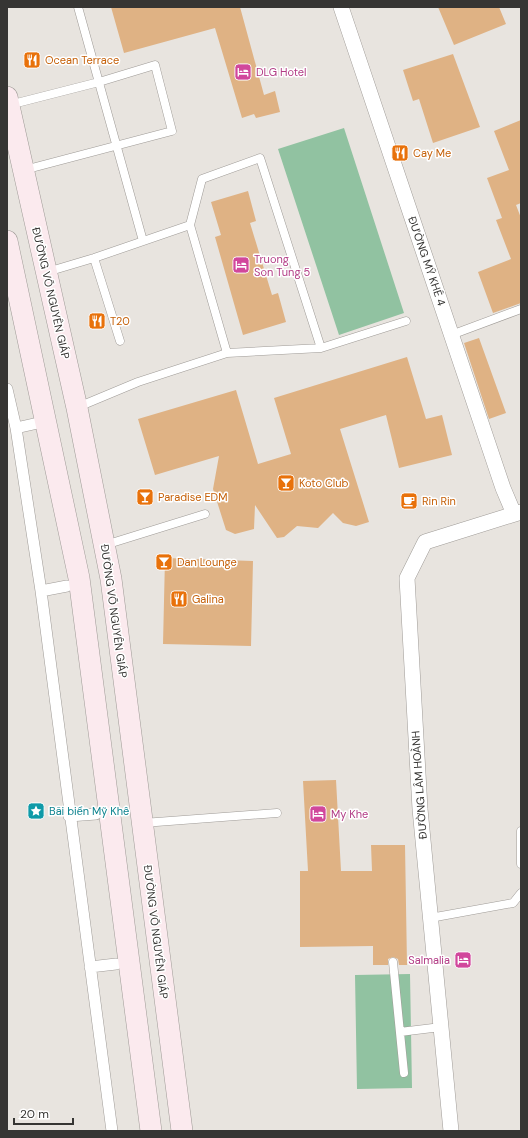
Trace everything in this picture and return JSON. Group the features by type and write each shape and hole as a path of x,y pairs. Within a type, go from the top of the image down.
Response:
{"main road":[{"name":"ĐƯỜNG VÕ NGUYÊN GIÁP","path":"8,101 77,408 111,579 182,1131"},
{"path":"7,241 79,578 151,1131"}],"street":[{"name":"ĐƯỜNG MỸ KHÊ 4","path":"341,7 503,488 517,513"},
{"path":"7,389 16,428 41,590 69,816 112,1131"},
{"path":"16,428 38,423"},
{"name":"ĐƯỜNG LÂM HOÀNH","path":"448,1131 441,1027 420,809 407,578 425,542 517,513"},
{"path":"41,590 67,586"},
{"path":"69,816 96,814"},
{"path":"90,967 116,964"}],"lane":[{"path":"78,7 143,241"},
{"path":"8,101 99,82 155,65 172,130 23,170"},
{"path":"227,353 190,225 202,179 260,158 321,348"},
{"path":"47,272 94,258 190,225"},
{"path":"94,258 120,341"},
{"path":"451,335 521,309"},
{"path":"77,408 138,382 227,353 321,348 406,321"},
{"path":"104,545 205,514"},
{"path":"142,824 277,812"},
{"path":"521,832 521,864"},
{"path":"430,918 513,903 521,893"},
{"path":"393,962 404,1073"},
{"path":"400,1032 441,1027"}],"green space":[{"path":"344,128 404,313 339,335 278,149"},
{"path":"410,974 412,1088 357,1089 355,975"}],"building":[{"name":"DLG Hotel","path":"111,7 240,7 264,95 275,91 280,112 256,118 254,114 242,118 215,28 124,53"},
{"path":"438,7 499,7 506,24 454,45"},
{"path":"453,54 480,127 433,143 419,99 413,101 403,70"},
{"path":"521,120 521,203 516,205 521,218 521,303 493,313 478,272 511,259 496,220 502,218 487,178 509,170 494,131"},
{"path":"248,191 256,221 250,223 272,295 278,293 286,322 243,335 215,237 221,235 211,202"},
{"path":"479,338 506,413 489,419 464,343"},
{"path":"407,357 426,419 442,415 452,455 399,468 386,415 340,429 369,522 356,526 343,523 333,513 318,528 297,526 284,537 277,538 255,505 254,529 235,534 226,530 213,489 219,456 155,475 138,419 236,390 258,464 291,454 274,398"},
{"path":"165,558 253,561 251,646 163,644"},
{"path":"336,780 341,871 372,871 371,845 405,845 407,965 399,965 398,959 393,957 388,959 388,965 373,965 373,946 300,947 300,871 308,871 303,781"}],"place":[{"name":"Ocean Terrace","path":"32,60"},
{"name":"DLG Hotel","path":"243,72"},
{"name":"Cay Me","path":"400,153"},
{"name":"Truong Son Tung 5","path":"241,265"},
{"name":"T20","path":"97,321"},
{"name":"Koto Club","path":"286,483"},
{"name":"Paradise EDM","path":"145,497"},
{"name":"Rin Rin","path":"409,501"},
{"name":"Dan Lounge","path":"164,562"},
{"name":"Galina","path":"179,599"},
{"name":"Bãi biển Mỹ Khê","path":"36,811"},
{"name":"My Khe","path":"318,814"},
{"name":"Salmalia","path":"463,960"}]}
